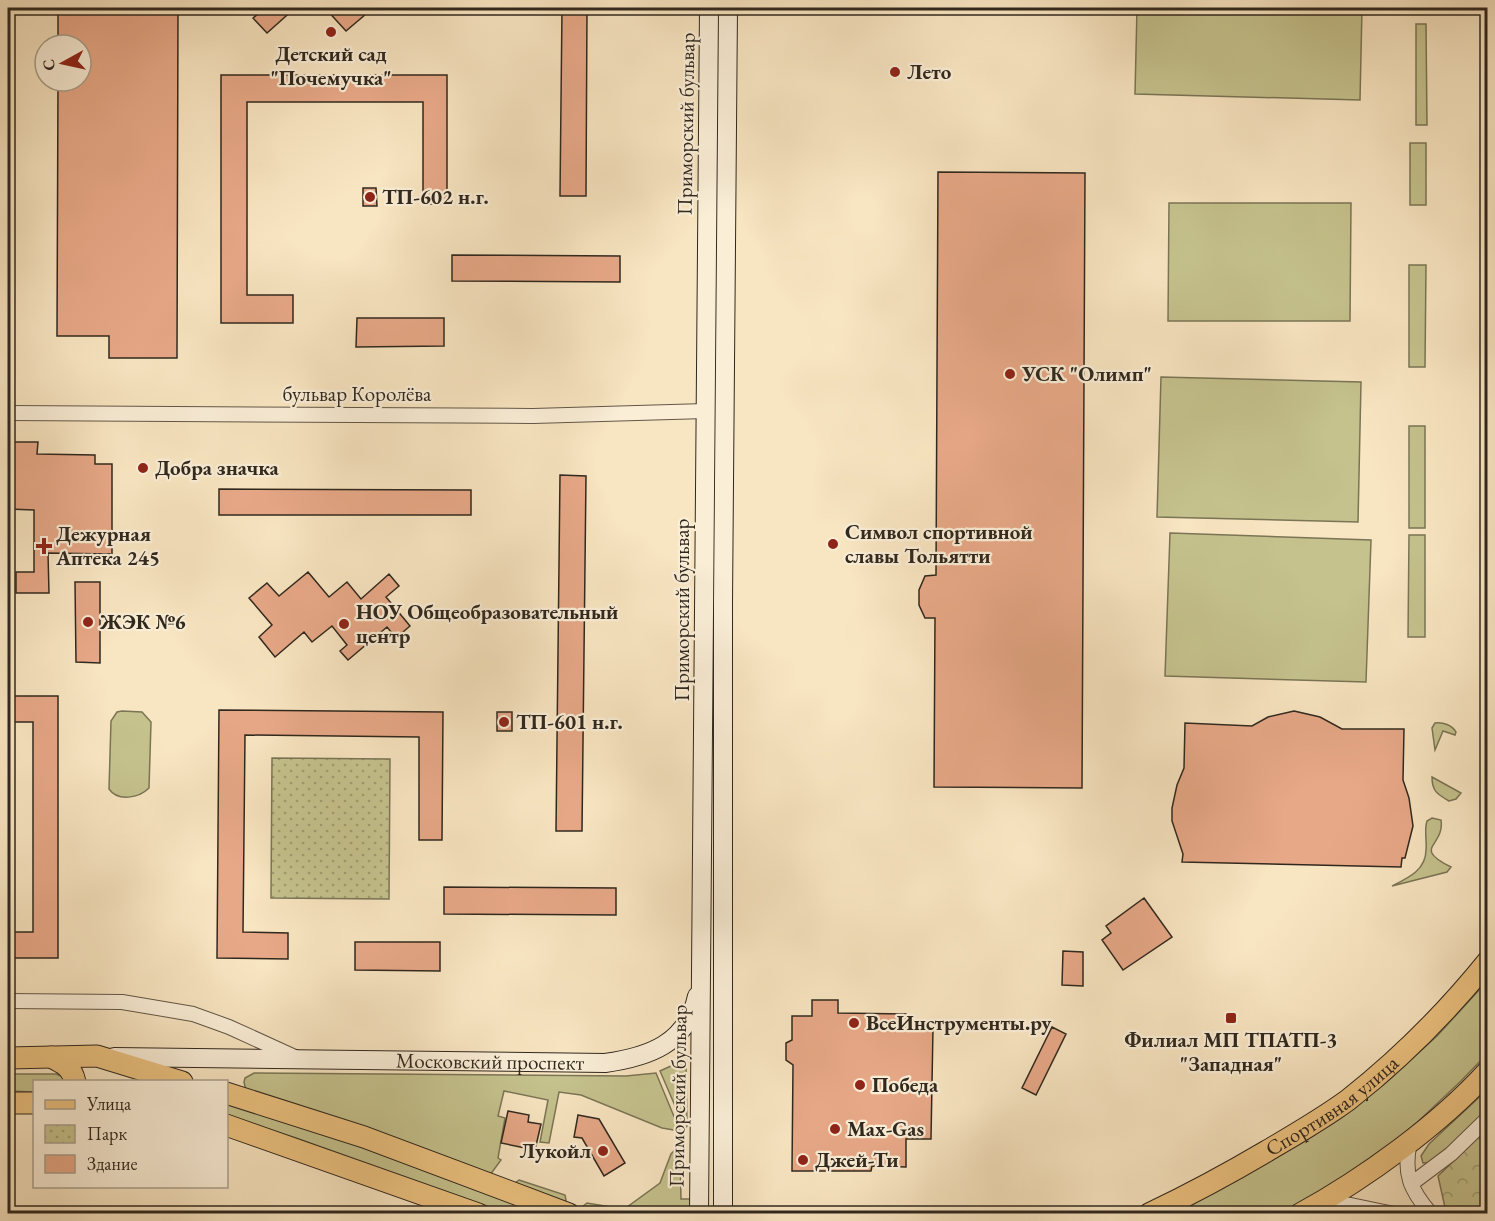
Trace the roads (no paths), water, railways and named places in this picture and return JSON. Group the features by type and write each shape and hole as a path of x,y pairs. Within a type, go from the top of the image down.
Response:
{"main road":[{"name":"Приморский бульвар","path":"699,1214 709,8"},
{"path":"723,1214 723,601 728,8"},
{"name":"Спортивная улица","path":"1149,1214 1178,1205 1310,1126 1347,1101 1432,1026 1479,979 1488,961"},
{"name":"Московский проспект","path":"8,1058 98,1056 605,1063 629,1060 668,1043 683,1029 694,1008 702,971"},
{"name":"Московский проспект","path":"98,1056 176,1080"},
{"path":"51,1057 65,1064 72,1071 74,1080"},
{"path":"1300,1214 1410,1142 1488,1071"},
{"path":"228,1094 364,1137 569,1214"},
{"path":"8,1102 33,1103"},
{"path":"228,1126 478,1214"}],"street":[{"name":"бульвар Королёва","path":"8,413 533,416 706,411"},
{"path":"8,1001 122,1002 193,1014 300,1059"},
{"path":"227,1059 238,1051 240,1046 237,1036 229,1028"},
{"path":"1411,1184 1451,1154 1488,1118"},
{"path":"1410,1142 1407,1164 1411,1184 1419,1200 1431,1214"},
{"path":"1320,1203 1346,1204 1394,1214"}],"place":[{"name":"Детский сад \"Почемучка\"","path":"331,32"},
{"name":"Лето","path":"895,72"},
{"name":"ТП-602 н.г.","path":"370,197"},
{"name":"УСК \"Олимп\"","path":"1010,374"},
{"name":"Добра значка","path":"143,468"},
{"name":"Символ спортивной славы Тольятти","path":"833,544"},
{"name":"Дежурная Аптека 245","path":"44,546"},
{"name":"ЖЭК №6","path":"88,622"},
{"name":"НОУ Общеобразовательный центр","path":"344,624"},
{"name":"ТП-601 н.г.","path":"504,722"},
{"name":"Филиал МП ТПАТП-3 \"Западная\"","path":"1231,1018"},
{"name":"ВсеИнструменты.ру","path":"854,1023"},
{"name":"Победа","path":"860,1085"},
{"name":"Max-Gas","path":"835,1129"},
{"name":"Лукойл","path":"603,1151"},
{"name":"Джей-Ти","path":"803,1160"}]}
